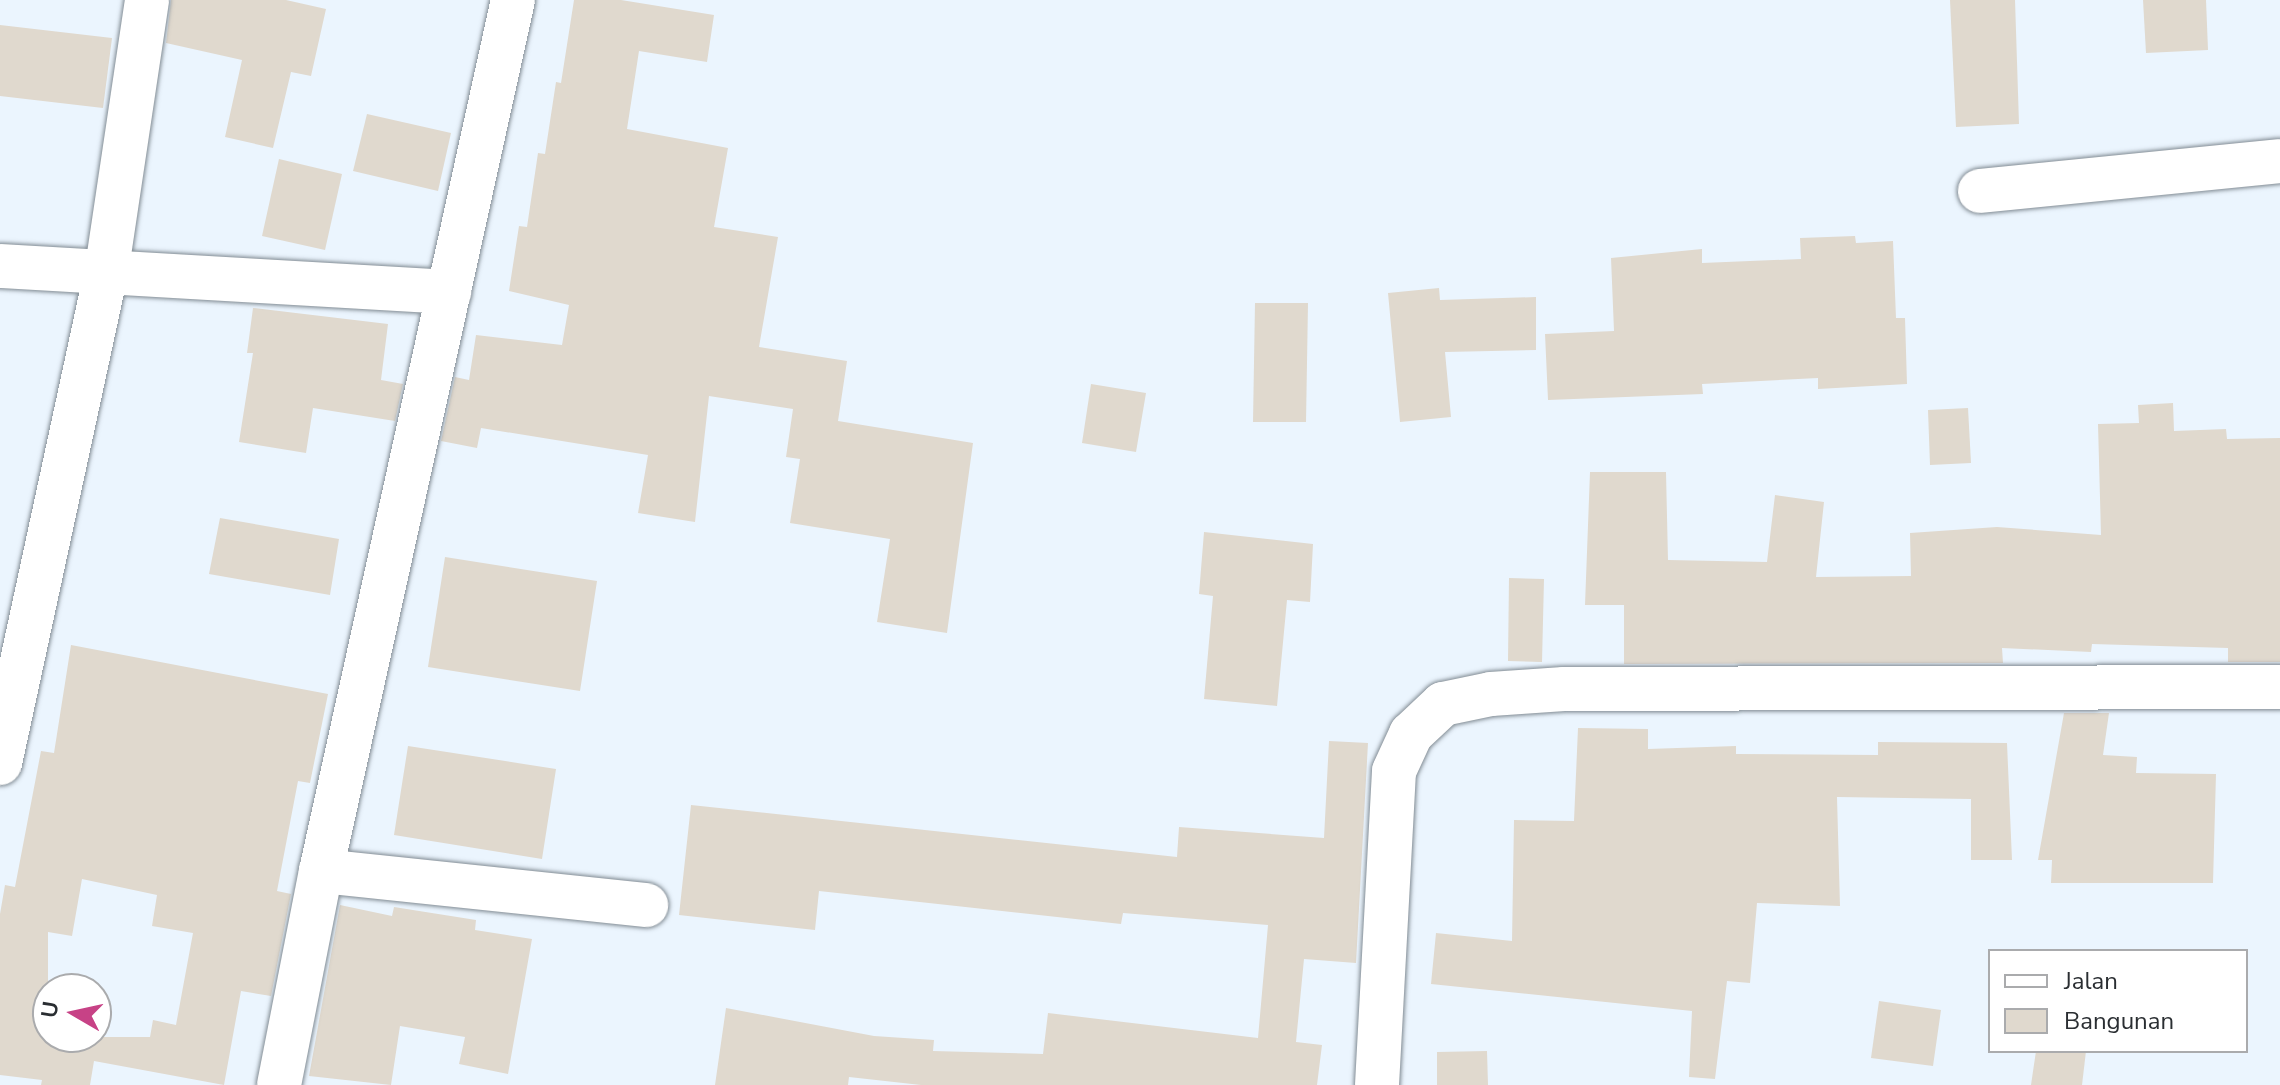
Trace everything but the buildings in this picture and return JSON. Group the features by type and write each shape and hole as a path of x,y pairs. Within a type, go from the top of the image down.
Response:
{"street":[{"path":"0,763 107,268 147,0"},
{"path":"279,1085 321,871 513,0"},
{"path":"1980,191 2280,161"},
{"path":"0,266 107,268 449,292"},
{"path":"1377,1085 1394,771 1411,734 1443,704 1491,694 1564,689 2280,687"},
{"path":"321,871 646,905"}]}
